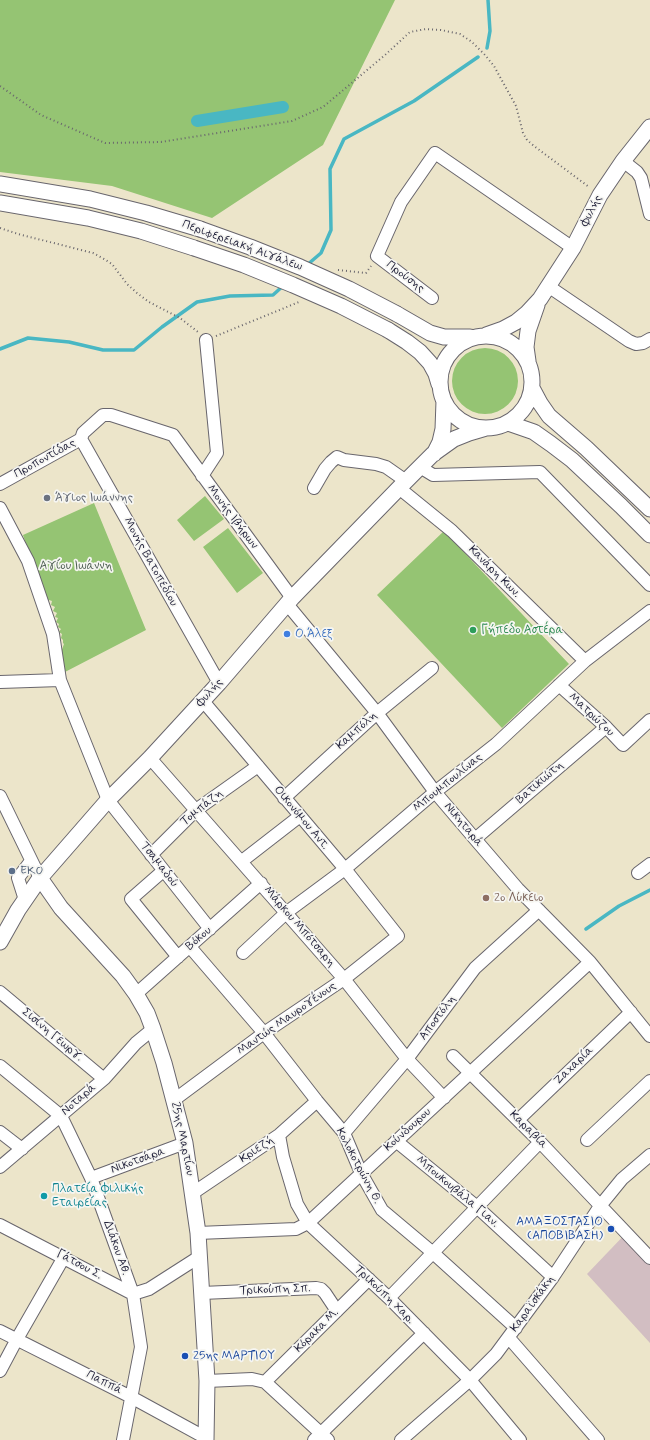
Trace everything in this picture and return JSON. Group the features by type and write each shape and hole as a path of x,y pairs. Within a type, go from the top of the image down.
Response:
{"main road":[{"name":"Φυλής","path":"528,363 526,347 528,331 540,299 573,248 600,195 623,161 650,127"},
{"name":"Περιφερειακή Αιγάλεω","path":"0,184 90,199 146,213 200,229 300,267 349,289 425,330 444,337 458,338 479,336"},
{"name":"Περιφερειακή Αιγάλεω","path":"0,203 88,218 141,231 244,265 293,285 341,306 388,330 407,342 420,352 430,363 440,386"},
{"name":"Φυλής","path":"479,336 503,329 516,322 540,299"},
{"path":"479,336 498,337 511,342 521,351 528,363 532,375 532,388 528,402 520,414 508,423 497,427 486,428 468,425 454,415 444,401 440,386 441,370 448,355 459,344 479,336"},
{"path":"532,388 549,416 586,448 650,509"},
{"name":"Φυλής","path":"433,454 440,442 443,429 444,401"},
{"path":"508,423 534,432 557,448 616,500 650,535"},
{"name":"Φυλής","path":"2,931 40,878 108,800 150,758 203,701 290,601 433,454 454,439 486,428"},
{"name":"25ης Μαρτίου","path":"40,878 61,908 123,976 147,1013 153,1029 185,1143 193,1193 198,1233 207,1381 206,1439"}],"street":[{"name":"Προύσης","path":"432,298 377,256 401,202 435,152 573,248"},
{"path":"623,161 642,178 650,214"},
{"path":"548,286 629,341 636,344 643,343 650,339"},
{"path":"202,476 217,453 206,340"},
{"name":"Προποντίδας","path":"0,484 81,439 83,433 103,415 111,415 172,435"},
{"name":"Μονής Ιβήρων","path":"172,435 290,601"},
{"name":"Μονής Βατοπεδίου","path":"81,439 219,683"},
{"name":"Κανάρη Κων.","path":"314,488 325,470 337,457 344,460 376,464 386,468 452,530 585,662"},
{"path":"420,467 433,475 540,472 650,585"},
{"path":"0,508 28,561 53,634 60,680 108,800"},
{"name":"Νικηταρά","path":"290,601 377,713 435,792 518,889 590,962 650,1036"},
{"name":"Μπουμπουλίνας","path":"243,953 286,912 345,869 435,792 496,744 585,662 650,611"},
{"name":"Καμπόλη","path":"284,798 377,713 432,668"},
{"path":"0,682 60,680"},
{"name":"Ματρώζου","path":"559,685 606,727 623,745 650,720"},
{"name":"Οικονόμου Αντ.","path":"203,701 345,869 398,936"},
{"name":"Βατικιώτη","path":"475,839 606,727"},
{"name":"Μάρκου Μπότσαρη","path":"150,758 344,979 407,1059 444,1098"},
{"name":"Τομπάζη","path":"151,855 196,810 258,766"},
{"path":"0,796 40,878"},
{"name":"Τσαμαδού","path":"108,800 210,929"},
{"path":"242,861 300,816"},
{"path":"25,900 18,878 31,861"},
{"path":"638,873 650,864"},
{"path":"163,871 131,899 178,957"},
{"name":"Βόκου","path":"136,994 261,884"},
{"name":"Αποστόλη","path":"344,1133 407,1059 475,968 539,910"},
{"name":"Μαντώς Μαυρογένους","path":"174,1100 264,1033 344,979 398,936"},
{"name":"Κολοκοτρώνη Θ.","path":"190,947 264,1033 316,1101 344,1133 361,1173 382,1210 432,1252 512,1333 598,1440"},
{"name":"Κούνδουρου","path":"198,1233 296,1229 308,1223 590,962"},
{"name":"Σισίνη Γεωργ.","path":"0,992 104,1078"},
{"name":"Ζαχαρία","path":"518,1120 631,1012"},
{"name":"Νοταρά","path":"0,1167 104,1078 136,1043 153,1029"},
{"name":"Καραβία","path":"453,1056 540,1142 650,1258"},
{"name":"Διάκου Αθ.","path":"0,1066 61,1116 92,1178 133,1294 141,1347 123,1440"},
{"path":"587,1140 650,1081"},
{"name":"Κριεζή","path":"193,1193 279,1134 316,1101"},
{"path":"0,1132 22,1149"},
{"name":"Τρικούπη Χαρ.","path":"279,1134 283,1157 297,1204 308,1223 389,1298 470,1380 520,1440"},
{"name":"Μπουκουβάλα Γιαν.","path":"396,1141 477,1207 553,1277"},
{"path":"389,1298 540,1142"},
{"name":"Νικοτσάρα","path":"92,1178 185,1143"},
{"name":"Καραϊσκάκη","path":"401,1440 485,1367 553,1277 600,1206 622,1179 650,1156"},
{"name":"Γάτσου Σ.","path":"0,1225 133,1294"},
{"path":"0,1371 64,1257"},
{"path":"133,1294 149,1289 199,1257"},
{"name":"Κόρακα Μ.","path":"265,1382 369,1279"},
{"name":"Τρικούπη Σπ.","path":"202,1293 316,1288 325,1293 337,1311"},
{"name":"Παππά","path":"0,1330 131,1397 206,1439"},
{"path":"207,1381 252,1378 265,1382 321,1438 424,1333"}],"path":[{"path":"0,86 41,115 105,143 161,142 292,121 323,107 410,32 426,29 441,30 460,34 472,42 494,66 516,106 523,133 534,146 600,195"},
{"path":"0,228 93,253 112,264 127,284 137,293 165,311 180,318 206,340"}],"shaded area":[{"path":"630,1229 650,1252 650,1343 587,1274"}],"green space":[{"path":"0,0 395,0 323,145 212,218 112,186 0,172"},
{"path":"485,348 497,351 508,358 515,369 518,381 515,393 508,404 497,411 485,414 473,411 462,404 455,393 452,381 455,369 462,358 473,351"},
{"path":"205,496 224,519 194,541 177,520"},
{"name":"Αγίου Ιωάννη","path":"94,503 146,630 65,672 60,655 64,644 61,638 62,634 59,632 61,629 58,627 59,624 56,622 58,618 55,617 57,613 53,611 55,607 51,605 52,601 49,600 46,605 23,535"},
{"path":"228,528 263,573 237,593 203,547"},
{"name":"Γήπεδο Αστέρα","path":"444,531 569,664 502,728 377,595"}],"waterway":[{"path":"487,48 490,31 488,0"},
{"path":"307,265 321,253 331,230 330,169 344,139 414,101 478,57"},
{"path":"197,121 283,107"},
{"path":"0,349 28,338 69,342 103,350 134,350 162,327 197,302 230,296 273,295 284,285"},
{"path":"586,929 619,906 650,890"}],"place":[{"name":"Άγιος Ιωάννης","path":"47,498"},
{"name":"Γήπεδο Αστέρα","path":"473,630"},
{"name":"Ο Άλεξ","path":"287,634"},
{"name":"EKO","path":"12,871"},
{"name":"2ο Λύκειο","path":"486,898"},
{"name":"Πλατεία Φιλικής Εταιρείας","path":"44,1196"},
{"name":"ΑΜΑΞΟΣΤΑΣΙΟ (ΑΠΟΒΙΒΑΣΗ)","path":"611,1229"},
{"name":"25ης ΜΑΡΤΙΟΥ","path":"185,1356"}]}
